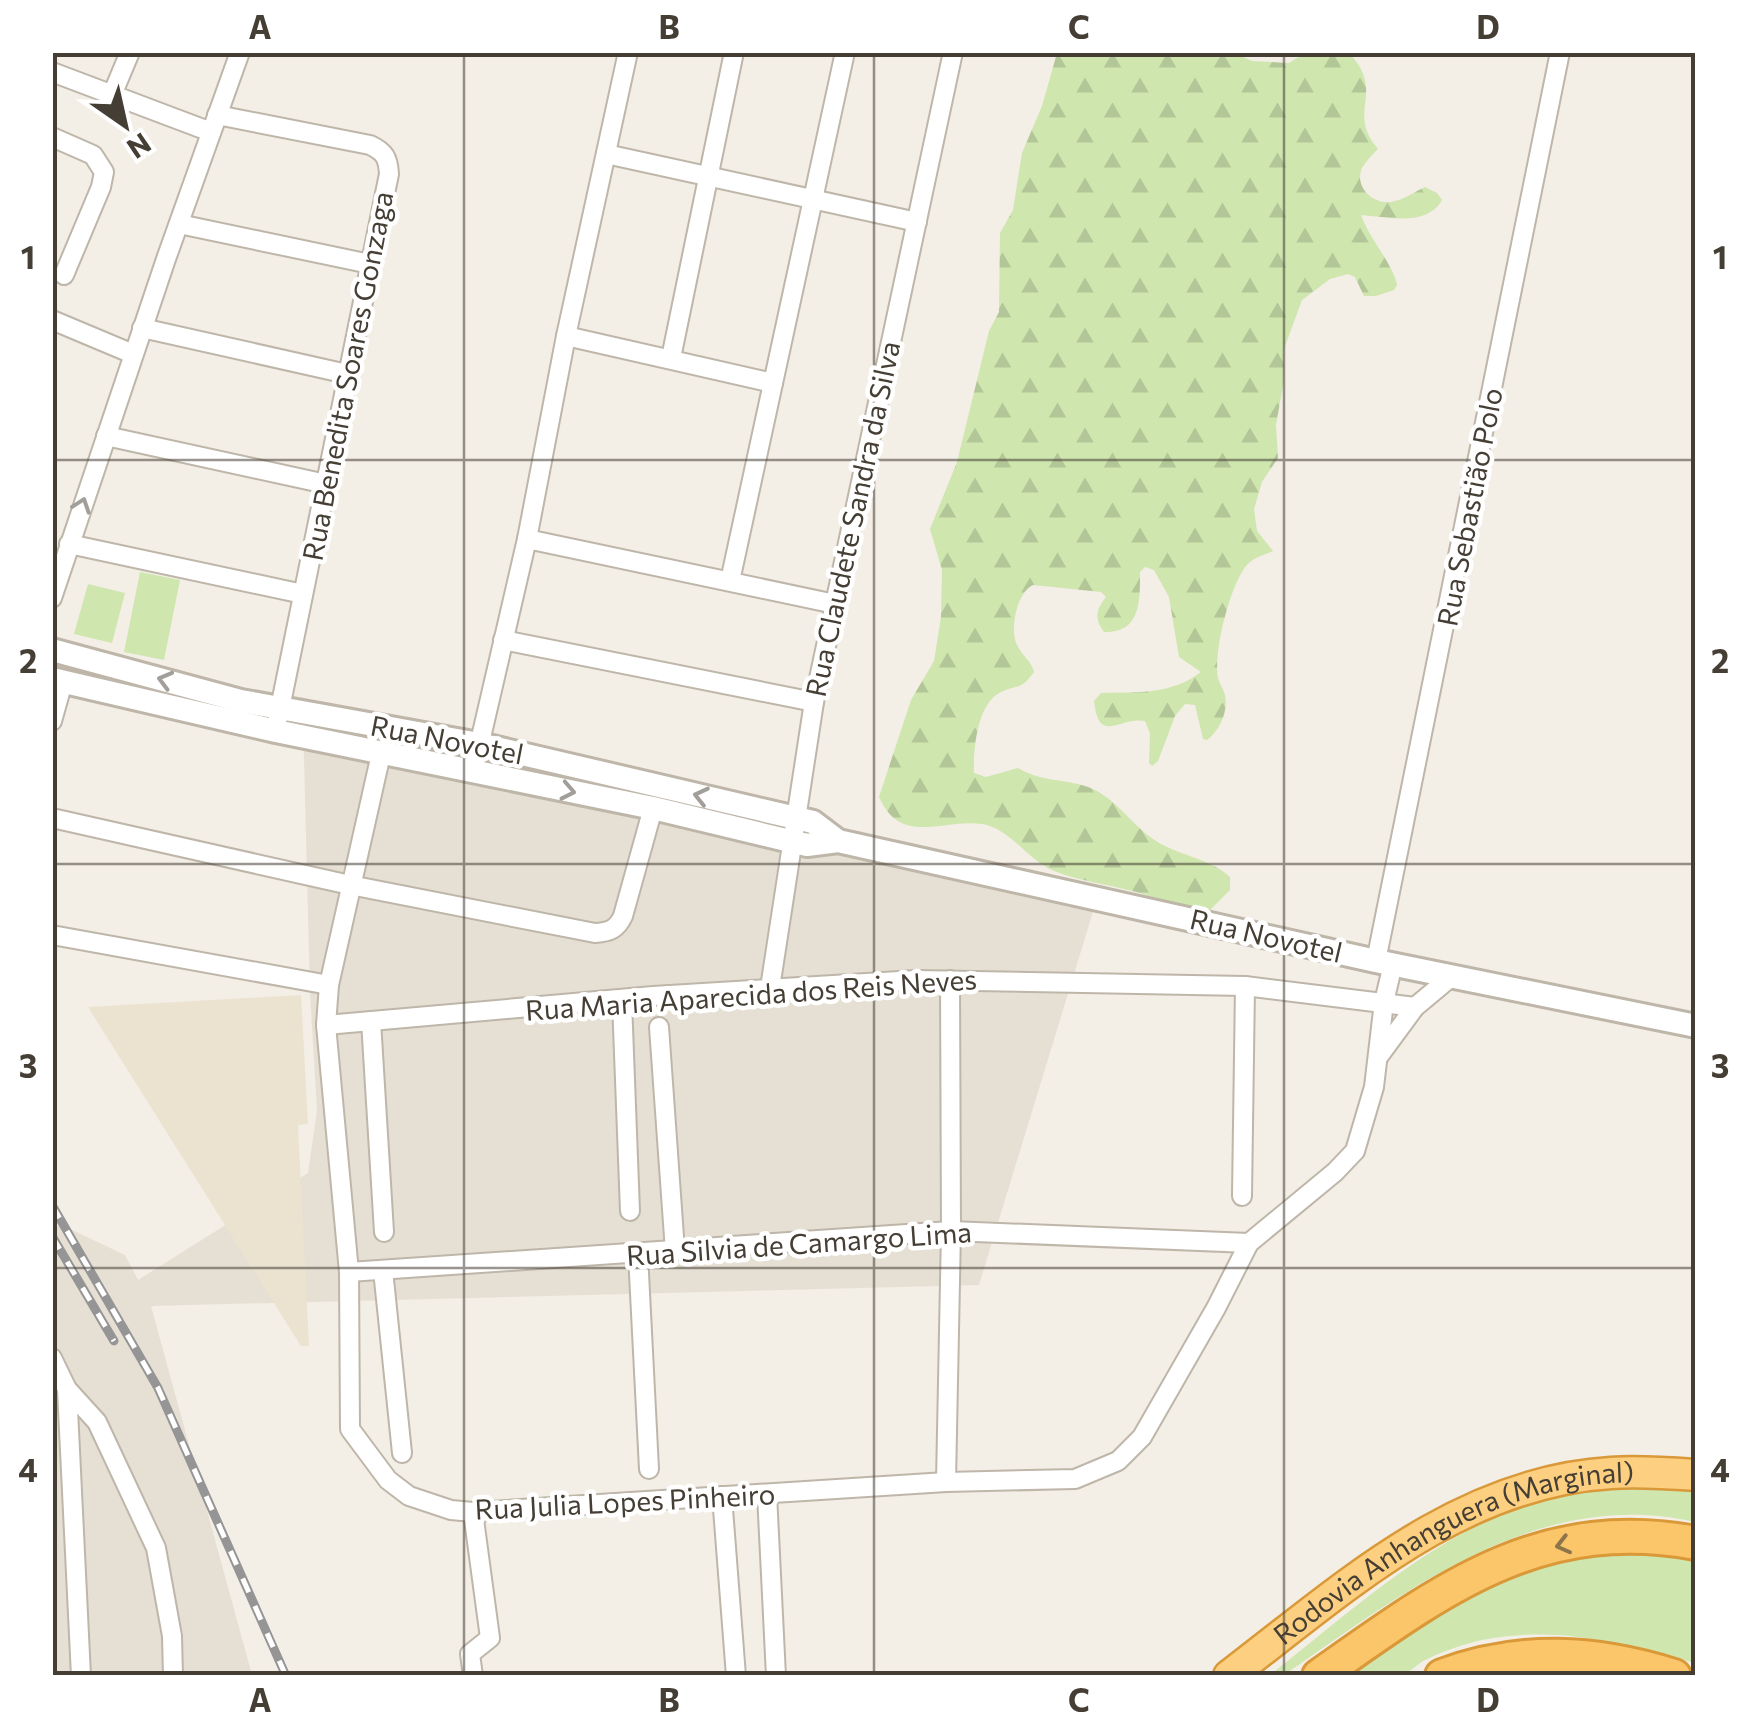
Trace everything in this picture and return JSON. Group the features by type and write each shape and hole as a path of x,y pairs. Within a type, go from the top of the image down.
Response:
{"highway":[{"name":"Rodovia Anhanguera (Marginal)","path":"1229,1676 1422,1534 1495,1498 1558,1480 1608,1473 1696,1474"},
{"path":"1319,1676 1438,1594 1496,1564 1598,1537 1660,1537 1696,1544"},
{"path":"1442,1676 1503,1657 1586,1654 1674,1676"}],"street":[{"path":"112,95 130,52"},
{"path":"52,598 240,52"},
{"path":"472,772 528,539 566,336 628,52"},
{"path":"670,358 734,52"},
{"path":"730,581 845,52"},
{"name":"Rua Claudete Sandra da Silva","path":"770,988 814,702 954,52"},
{"name":"Rua Sebastião Polo","path":"1384,962 1560,52"},
{"path":"52,72 112,95 214,124"},
{"name":"Rua Benedita Soares Gonzaga","path":"214,124 370,145 385,154 388,174 278,720"},
{"path":"52,137 93,155 104,172 64,275"},
{"path":"606,154 917,222"},
{"path":"178,224 370,264"},
{"path":"52,320 134,354"},
{"path":"142,328 348,374"},
{"path":"566,336 773,384"},
{"path":"106,436 326,484"},
{"path":"528,539 835,604"},
{"path":"69,544 304,594"},
{"path":"503,640 814,702"},
{"name":"Rua Novotel","path":"52,650 241,701 278,720 381,754 653,808 791,842 807,845 838,841 1451,977 1696,1026"},
{"path":"52,721 56,676"},
{"name":"Rua Novotel","path":"56,676 278,720 479,744 812,822 838,841"},
{"name":"Rua Julia Lopes Pinheiro","path":"381,754 329,985 326,1025 349,1272 350,1430 388,1480 410,1496 440,1508 473,1512 946,1482 1075,1479 1118,1461 1142,1437 1249,1243 1335,1172 1355,1150 1379,1057 1384,962"},
{"path":"52,818 595,933 618,926 623,916 653,808"},
{"path":"52,935 329,985"},
{"name":"Rua Julia Lopes Pinheiro","path":"1379,1057 1415,1006 1451,977"},
{"path":"946,1482 950,980"},
{"name":"Rua Maria Aparecida dos Reis Neves","path":"326,1025 770,988 950,980 1244,986 1415,1006"},
{"path":"1242,1196 1244,986"},
{"path":"622,1001 630,1211"},
{"path":"371,1021 384,1232"},
{"path":"658,1027 675,1251"},
{"name":"Rua Silvia de Camargo Lima","path":"349,1272 950,1231 1249,1243"},
{"path":"638,1254 649,1468"},
{"path":"383,1270 402,1452"},
{"path":"52,1358 67,1388 97,1422 156,1548 172,1636 173,1676"},
{"path":"67,1388 61,1474 80,1676"},
{"path":"767,1494 776,1676"},
{"path":"722,1496 736,1676"},
{"path":"473,1512 490,1638 470,1654 474,1676"}],"shaded area":[{"path":"303,720 345,741 1096,902 979,1285 151,1306 252,1675 53,1676 53,1226 64,1226 125,1255 138,1280 308,1173 317,1111"},
{"path":"301,995 308,1124 298,1125 309,1346 301,1346 88,1007"}],"green space":[{"path":"1232,52 1252,61 1289,63 1305,53 1349,53 1365,80 1365,124 1378,149 1362,168 1364,189 1374,199 1388,202 1425,187 1442,200 1427,214 1417,217 1361,215 1395,277 1394,290 1364,296 1355,277 1348,274 1330,279 1302,300 1284,349 1284,380 1276,425 1278,458 1262,482 1254,509 1257,531 1273,551 1246,566 1229,603 1217,667 1226,705 1216,731 1203,739 1195,705 1185,704 1175,716 1158,761 1152,766 1150,733 1145,721 1112,726 1100,722 1094,701 1101,693 1166,688 1201,672 1179,657 1169,597 1154,570 1145,567 1140,572 1136,613 1132,621 1116,631 1104,632 1099,622 1098,610 1106,597 1101,592 1033,585 1027,589 1016,612 1014,630 1017,645 1034,672 1023,684 1001,692 987,706 978,728 974,763 974,773 986,777 1018,768 1093,789 1153,839 1221,870 1230,877 1230,890 1208,912 1205,923 1149,896 1052,870 992,827 967,823 911,826 888,812 879,797 911,700 934,661 941,617 942,570 930,529 957,462 989,331 999,312 1000,233 1013,210 1022,153 1042,106 1057,53"},
{"path":"140,572 180,580 164,660 124,652"},
{"path":"88,584 125,593 112,643 74,634"},
{"path":"1664,1487 1695,1489 1695,1522 1637,1515 1582,1519 1528,1533 1476,1554 1426,1581 1284,1675 1269,1676 1394,1577 1497,1516 1566,1494"},
{"path":"1625,1550 1695,1557 1695,1663 1590,1638 1537,1634 1467,1644 1423,1661 1398,1676 1350,1676 1419,1621 1531,1566"}],"railway":[{"path":"52,1205 158,1388 286,1676"},
{"path":"52,1236 114,1341"}]}
